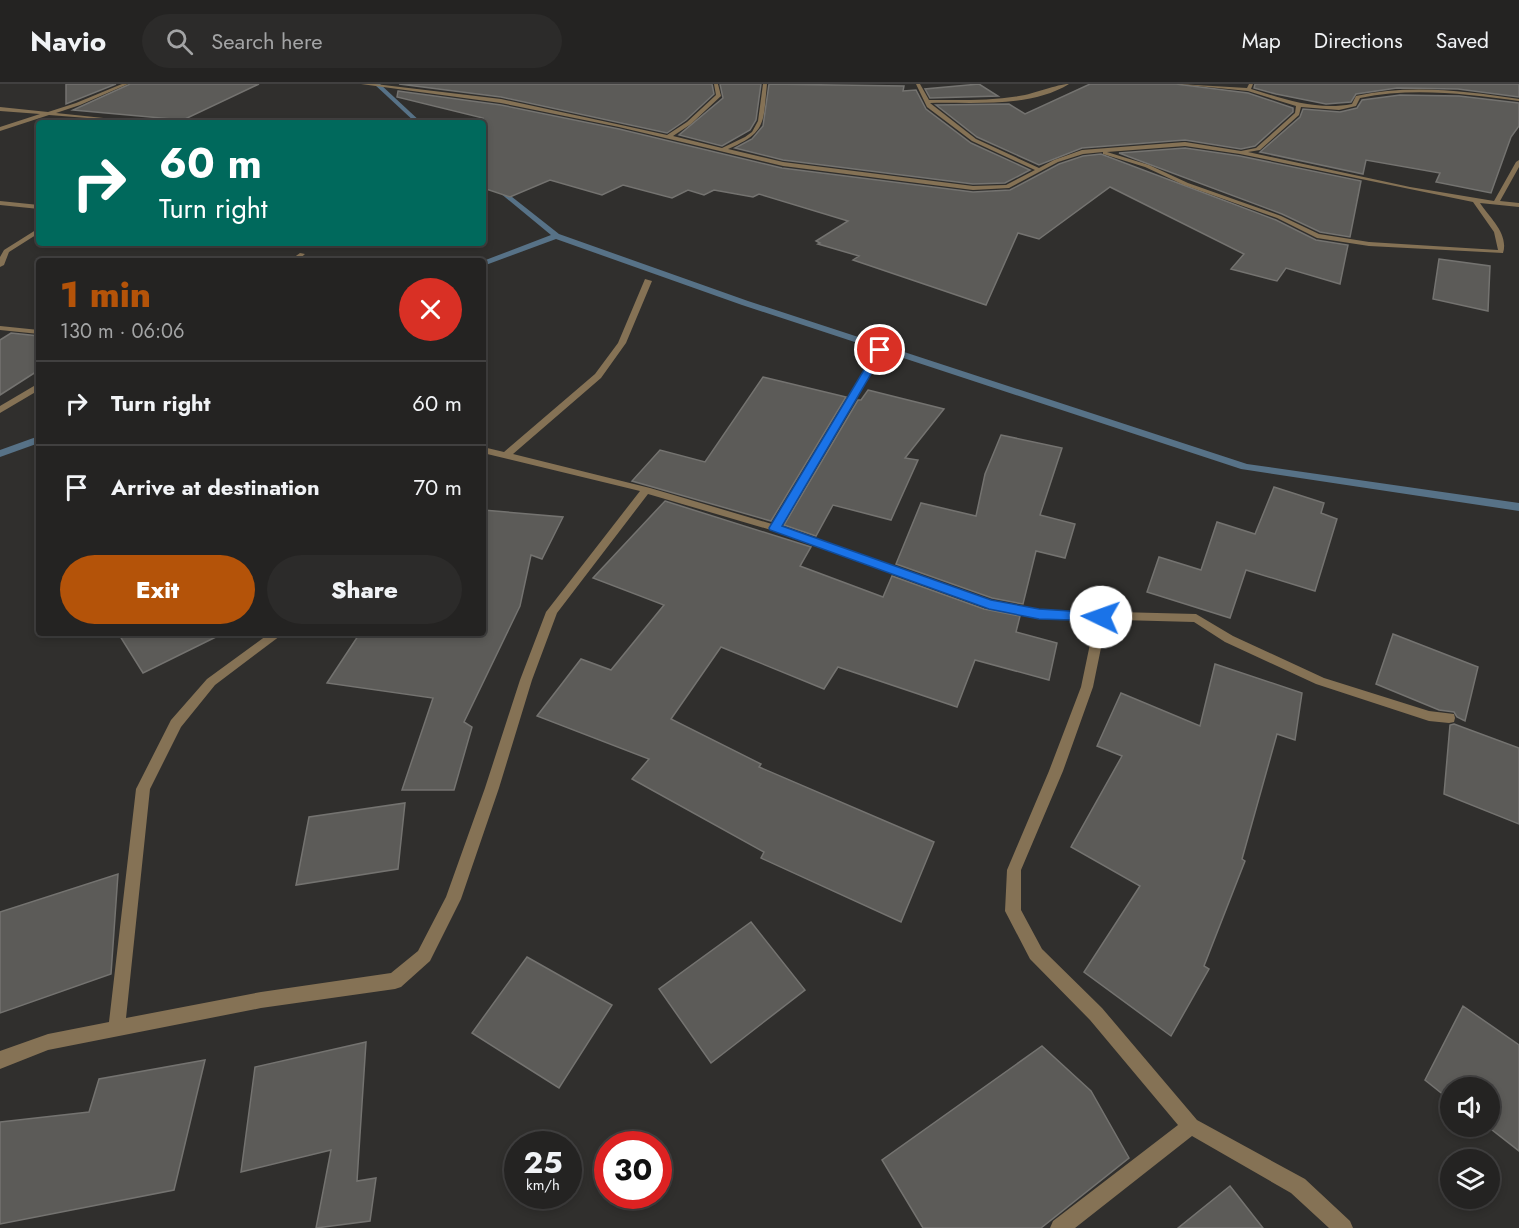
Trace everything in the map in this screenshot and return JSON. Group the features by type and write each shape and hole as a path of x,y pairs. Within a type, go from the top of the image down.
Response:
{"street":[{"path":"0,129 126,84"},
{"path":"363,84 501,101 783,164 973,188 1007,187 1073,155 1185,144 1240,152 1475,201 1519,205"},
{"path":"426,91 442,84"},
{"path":"668,137 689,123 719,95 716,84"},
{"path":"721,150 752,137 759,128 765,84"},
{"path":"918,84 926,102 974,140 1040,170"},
{"path":"926,102 1024,97 1057,90 1067,84"},
{"path":"1180,84 1248,90 1299,105 1339,108 1354,105 1358,97 1373,92 1436,91 1519,100"},
{"path":"1248,90 1252,84"},
{"path":"1436,91 1446,84"},
{"path":"1240,152 1258,149 1297,114 1299,105"},
{"path":"0,109 122,120"},
{"path":"1098,151 1147,166 1186,184 1279,217 1317,236 1369,244 1495,254 1501,252 1503,245 1498,233 1475,201"},
{"path":"1496,203 1519,162"},
{"path":"0,203 36,207"},
{"path":"0,265 6,251 36,232"},
{"path":"297,258 302,254"},
{"path":"491,454 598,376 622,343 629,321 648,281"},
{"path":"0,328 36,332"},
{"path":"775,528 880,350"},
{"path":"0,410 36,388"},
{"path":"491,454 645,490 775,528 989,604 1039,614 1196,618 1229,639 1320,681 1429,716 1449,718"},
{"path":"0,1060 48,1042 117,1028 261,1000 395,981 424,956 453,899 492,788 526,680 552,612 645,490"},
{"path":"1075,616 1096,643 1087,687 1056,771 1014,870 1013,911 1036,954 1096,1014 1191,1126 1298,1186 1343,1228"},
{"path":"117,1028 144,789 176,724 211,682 274,636"},
{"path":"1060,1228 1191,1126"}],"building":[{"path":"66,84 116,84 66,104"},
{"path":"130,84 259,84 183,120 73,110"},
{"path":"399,84 712,84 714,94 686,120 667,133 501,97"},
{"path":"720,84 761,84 756,120 750,130 722,146 679,135 723,98"},
{"path":"769,84 904,86 903,91 916,90 926,109 971,143 1030,170 1005,183 973,184 783,160 735,148 752,139 763,126"},
{"path":"979,84 998,96 930,98 925,89"},
{"path":"1090,84 1176,84 1248,93 1293,108 1293,112 1255,146 1241,149 1185,140 1082,148 1039,165 977,137 936,105 1009,104 1025,114"},
{"path":"1255,84 1519,84 1519,97 1458,89 1397,88 1356,94 1351,102 1326,104 1254,88"},
{"path":"398,91 501,105 619,129 782,168 973,192 1010,190 1059,164 1083,156 1101,154 1276,220 1316,240 1348,245 1340,284 1286,268 1277,281 1231,269 1244,254 1110,187 1039,239 1018,233 986,305 853,260 859,256 818,244 820,243 816,241 848,221 759,194 753,197 714,190 704,195 688,190 672,198 623,185 602,195 550,180 510,197 486,189 486,120 397,97"},
{"path":"1400,95 1459,96 1519,103 1519,126 1511,137 1491,193 1436,182 1440,173 1366,160 1363,174 1260,152 1300,117 1303,109 1340,112 1357,108 1362,100"},
{"path":"1185,148 1240,156 1361,181 1350,237 1320,232 1282,214 1119,153"},
{"path":"1439,259 1490,266 1488,311 1433,299"},
{"path":"11,333 36,336 36,372 0,395 0,340"},
{"path":"763,377 846,397 771,521 632,481 660,450 705,462"},
{"path":"868,390 944,409 905,458 918,460 891,520 833,505 816,536 784,525 858,400 861,400"},
{"path":"1001,435 1062,448 1040,515 1075,524 1065,558 1036,551 1023,604 992,598 896,564 921,503 976,516 985,474"},
{"path":"1274,487 1324,503 1321,513 1337,519 1315,591 1246,570 1230,618 1147,592 1159,557 1201,570 1217,522 1255,534"},
{"path":"665,501 811,547 800,566 883,597 892,576 984,609 1020,616 1016,632 1057,643 1049,680 975,660 957,707 838,667 824,689 721,647 671,719 761,764 759,767 934,842 901,922 761,858 764,852 632,779 649,759 537,716 581,659 611,670 664,605 593,578"},
{"path":"486,510 563,517 542,559 531,555 520,606 464,722 472,727 454,790 402,790 433,698 327,683 358,636 486,636"},
{"path":"1393,634 1478,667 1465,721 1457,717 1454,712 1439,710 1376,684"},
{"path":"120,636 218,636 143,673"},
{"path":"1215,664 1302,693 1295,740 1277,734 1242,859 1245,861 1204,966 1209,969 1171,1036 1084,972 1140,886 1071,847 1122,756 1097,746 1121,693 1200,726"},
{"path":"1454,724 1519,748 1519,824 1444,794 1450,725"},
{"path":"405,803 398,869 296,885 309,817"},
{"path":"118,874 111,974 0,1013 0,912"},
{"path":"751,922 805,990 711,1063 659,989"},
{"path":"527,957 612,1005 559,1088 472,1033"},
{"path":"1463,1006 1519,1045 1519,1151 1500,1136 1500,1077 1440,1077 1440,1092 1425,1080"},
{"path":"366,1042 357,1181 376,1178 370,1221 316,1228 331,1150 241,1172 255,1067"},
{"path":"1042,1046 1091,1091 1129,1158 1041,1228 923,1228 882,1160"},
{"path":"205,1060 174,1190 0,1224 0,1122 89,1112 99,1079"},
{"path":"1230,1186 1263,1228 1178,1228"}],"waterway":[{"path":"377,84 416,120"},
{"path":"486,178 556,236"},
{"path":"486,263 556,236"},
{"path":"556,236 745,303 1245,467 1519,507"},
{"path":"0,454 36,440"}],"route":[{"path":"880,350 775,528 989,604 1039,614 1101,617"}]}
